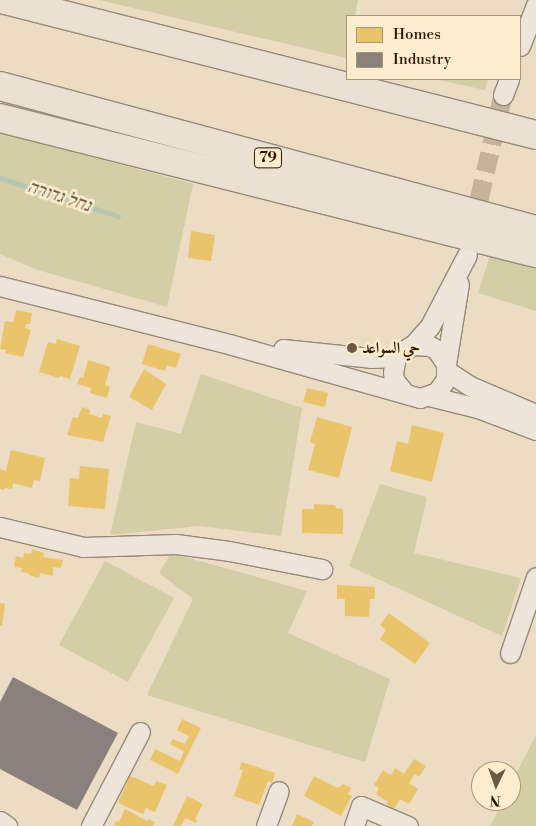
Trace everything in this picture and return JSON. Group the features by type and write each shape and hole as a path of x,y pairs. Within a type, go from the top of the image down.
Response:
{"highway":[{"path":"5,0 536,136"},
{"name":"79","path":"0,86 536,230"},
{"path":"0,118 536,253"}],"street":[{"path":"521,44 536,6"},
{"path":"404,392 398,387 393,372 396,357 414,344 430,326 465,260 447,367 442,386 430,396"},
{"path":"0,286 229,344 420,398 430,396 478,408 536,430"},
{"path":"229,344 372,358 396,357"},
{"path":"414,344 430,346 443,356 447,367 470,386 536,414"},
{"path":"0,527 83,547 176,544 230,551 322,570"},
{"path":"510,653 536,577"},
{"path":"91,826 140,732"},
{"path":"266,826 279,791"},
{"path":"354,826 361,806 408,826"},
{"path":"0,821 7,826"}],"shaded area":[{"path":"99,0 358,0 355,15 346,15 346,58"},
{"path":"440,80 488,80 485,90"},
{"path":"0,132 193,184 167,307 38,270 0,254"},
{"path":"492,250 536,264 536,311 478,293"},
{"path":"201,374 302,408 281,536 199,526 110,535 136,422 181,434"},
{"path":"380,484 427,497 414,553 521,578 502,636 349,566"},
{"path":"171,553 307,591 288,633 390,679 365,762 147,695 193,599 159,573"},
{"path":"105,561 174,598 128,682 59,645"},
{"path":"536,735 536,826 490,826 498,811 521,811 521,764"}],"building: Homes":[{"path":"191,231 215,235 211,261 188,258"},
{"path":"16,310 32,313 30,324 26,324 25,328 31,330 23,357 5,353 6,350 0,349 5,321 13,322"},
{"path":"57,339 80,346 70,379 39,372 48,342 56,344"},
{"path":"148,344 181,354 176,368 167,365 165,371 142,364"},
{"path":"88,360 110,367 105,385 110,387 107,398 90,393 91,388 77,384 80,377 83,378"},
{"path":"144,369 166,384 152,410 129,397"},
{"path":"307,388 328,393 325,407 303,402"},
{"path":"82,407 90,410 89,414 102,418 103,414 111,416 103,442 67,435 73,417 78,418"},
{"path":"317,417 352,427 339,478 308,470 315,444 310,442"},
{"path":"412,425 444,433 432,482 390,471 397,441 408,444"},
{"path":"11,450 45,458 40,481 34,480 32,488 13,483 12,489 0,489 0,469 6,471"},
{"path":"80,466 109,469 105,509 68,506 70,478 79,479"},
{"path":"314,504 335,505 336,508 343,509 343,534 302,533 302,509 314,509"},
{"path":"32,549 44,553 43,557 63,560 61,568 53,567 53,576 40,573 39,578 29,575 29,573 21,572 22,568 14,567 16,556 23,558 24,553 31,554"},
{"path":"337,585 375,587 375,599 370,599 369,617 345,616 345,599 337,599"},
{"path":"0,603 5,604 2,626 0,626"},
{"path":"389,613 430,643 415,664 380,639 386,630 380,625"},
{"path":"182,719 201,728 178,774 150,760 155,749 180,761 184,751 170,744 173,739 185,744 189,736 177,730"},
{"path":"414,759 426,766 419,777 415,774 409,783 418,789 409,804 400,799 394,809 386,804 388,802 376,794 379,788 374,785 383,770 391,775 395,768 404,774"},
{"path":"242,762 275,773 272,783 268,781 259,805 234,796 243,770 239,769"},
{"path":"130,776 154,786 156,781 167,785 155,812 146,808 143,814 118,803"},
{"path":"314,776 338,788 343,784 351,788 348,794 352,796 341,816 304,796"},
{"path":"187,796 203,804 195,819 197,820 196,823 185,818 181,826 173,826"},
{"path":"125,809 147,821 148,819 155,822 153,826 114,826 116,821 119,822"},
{"path":"297,814 314,822 312,826 292,826"}],"building: Industry":[{"path":"13,677 118,733 77,810 0,769 0,702"}],"waterway":[{"name":"נחל גדורה","path":"0,178 118,216"}],"tunnel":[{"path":"473,226 503,95"}],"place":[{"name":"حي السواعد","path":"352,348"}]}
